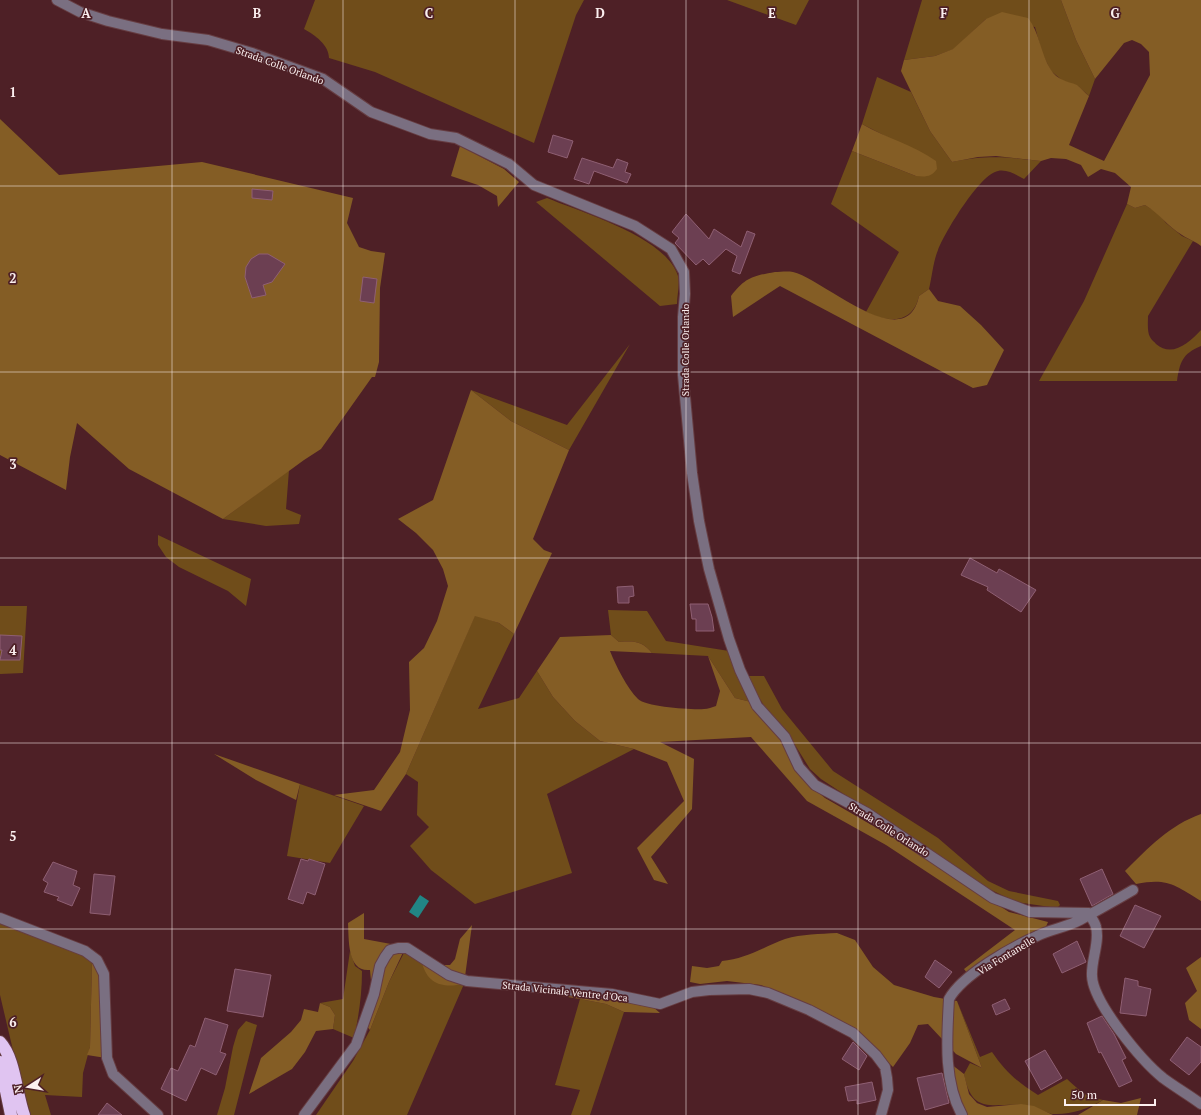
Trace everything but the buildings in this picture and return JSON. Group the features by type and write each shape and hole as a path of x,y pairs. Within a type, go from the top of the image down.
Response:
{"highway":[{"path":"0,1042 7,1050 24,1115"},
{"path":"0,1062 11,1115"}],"street":[{"name":"Strada Colle Orlando","path":"56,0 80,12 108,21 162,34 208,40 252,53 323,80 371,112 430,134 456,138 509,164 533,184 576,204 635,226 671,249 684,272 685,294 683,317 683,375 690,452 699,521 709,569 729,639 740,670 757,706 785,737 799,767 815,785 867,813 993,898 1030,912 1089,914"},
{"name":"Via Fontanelle","path":"962,1115 956,1101 946,1057 949,999 953,991 988,963 1037,936 1080,920 1089,914 1104,908 1133,890"},
{"path":"1089,914 1096,927 1092,976 1094,986 1104,1005 1120,1030 1140,1056 1163,1078 1201,1104"},
{"path":"0,918 85,951 96,960 104,974 107,1058 113,1074 158,1115"},
{"name":"Strada Vicinale Ventre d'Oca","path":"304,1115 356,1045 374,994 380,966 390,950 398,948 407,948 449,975 467,980 612,994 660,1004 692,992 709,990 749,990 768,993 810,1010 854,1032 876,1055 885,1067 887,1078 888,1090 881,1115"}],"shaded area":[{"path":"315,0 584,0 576,15 534,143 375,72 329,58 327,49 324,45 317,37 304,29"},
{"path":"727,0 809,0 796,25"},
{"path":"922,0 1061,0 1076,40 1095,79 1089,96 1078,86 1063,81 1051,71 1042,53 1035,27 986,19 954,49 935,56 904,60"},
{"path":"1061,0 1201,0 1201,246 1177,231 1145,205 1135,208 1127,204 1131,187 1115,173 1101,169 1088,177 1081,165 1066,159 1051,158 1041,161 996,156 978,157 952,162 930,131 901,71 904,60 935,56 953,49 986,19 1002,12 1028,18 1035,30 1047,64 1053,73 1062,80 1077,85 1089,96 1069,145 1104,161 1150,75 1149,52 1141,44 1132,40 1124,43 1095,79 1076,40"},
{"path":"877,77 911,92 930,131 952,162 975,158 996,157 1041,161 1024,179 1012,173 998,171 982,182 955,218 938,250 929,289 919,296 916,305 911,312 898,319 883,318 866,312 899,252 831,204 852,151 916,176 889,138 862,124"},
{"path":"0,119 59,175 202,162 353,198 347,223 359,247 385,253 380,288 379,362 375,377 372,377 321,449 223,519 129,469 77,423 70,457 66,490 0,455"},
{"path":"862,124 927,155 936,161 937,169 933,174 928,176 916,176 852,151"},
{"path":"460,146 504,169 519,182 498,207 497,196 478,185 451,176"},
{"path":"547,198 622,228 658,249 670,262 678,276 679,286 677,304 660,306 536,202"},
{"path":"1127,204 1135,208 1145,205 1158,213 1166,223 1182,236 1193,241 1148,316 1148,330 1149,335 1156,344 1168,350 1186,344 1201,330 1201,346 1190,352 1183,359 1179,369 1177,381 1039,381 1084,301"},
{"path":"775,272 793,272 806,277 862,310 881,317 898,319 911,313 919,296 929,289 938,301 960,306 981,325 1004,350 987,385 973,388 780,286 733,317 731,296 736,290 750,279"},
{"path":"630,344 569,450 511,421 471,390 567,425"},
{"path":"471,390 511,421 569,450 533,539 544,550 552,553 514,634 499,623 475,616 406,774 381,811 334,795 374,790 400,752 410,710 409,662 424,648 437,621 448,586 443,569 433,550 416,533 398,519 433,500"},
{"path":"289,470 286,509 301,515 299,524 266,526 223,519"},
{"path":"158,535 251,579 246,606 228,591 179,567 166,557 158,545"},
{"path":"0,606 27,606 23,673 0,674"},
{"path":"608,610 647,611 666,641 729,651 735,672 751,702 735,698 708,656 652,653 645,646 638,643 619,642 611,635"},
{"path":"475,615 499,623 514,634 478,709 519,698 537,671 553,697 575,721 600,741 634,749 547,794 572,873 475,904 431,870 410,846 429,827 417,815 418,782 406,774"},
{"path":"611,635 619,642 634,642 641,644 652,653 610,651 622,676 638,699 643,702 659,706 680,708 706,709 716,706 720,691 708,656 735,698 751,702 778,736 807,783 825,798 901,842 1009,912 1048,922 1045,929 967,973 964,969 1015,930 886,845 807,801 751,737 660,742 694,759 692,809 651,857 668,884 654,880 637,848 684,801 667,762 634,749 600,741 575,721 553,697 537,671 560,637"},
{"path":"746,676 764,676 782,709 833,771 938,838 988,881 1009,891 1058,901 1060,905 1057,908 1016,902 983,886 821,779 810,769 785,729 766,709"},
{"path":"214,754 300,784 296,800 256,780"},
{"path":"300,784 364,806 330,863 287,856"},
{"path":"1201,814 1201,901 1170,884 1147,882 1136,884 1125,871 1169,831 1179,824"},
{"path":"364,913 364,939 391,944 407,944 389,982 370,1030 365,1024 377,993 371,981 370,970 362,969 357,966 353,960 349,946 348,923"},
{"path":"0,923 75,948 92,962 90,1047 83,1073 82,1097 45,1095 51,1115 31,1115 20,1080 0,995"},
{"path":"472,925 464,984 449,986 432,980 428,976 422,963 437,973 445,965 450,965 455,959 460,939"},
{"path":"837,933 855,940 873,967 894,985 934,997 957,1001 982,1068 956,1054 928,1024 918,1025 910,1043 893,1067 851,1026 761,985 727,981 700,984 690,982 692,966 707,968 719,966 722,961 739,958 791,937"},
{"path":"406,949 464,984 407,1115 316,1115 353,1061 370,1030 389,982"},
{"path":"350,951 355,966 362,971 360,1004 354,1038 333,1029 335,1015 330,1007 320,1003 343,999"},
{"path":"1201,957 1201,1029 1189,1020 1185,1003 1197,991 1186,968"},
{"path":"92,962 101,974 106,1058 87,1055 90,1047"},
{"path":"525,990 591,995 653,1007 660,1013 624,1012 606,1004"},
{"path":"580,999 606,1004 624,1012 590,1115 571,1115 580,1090 555,1085"},
{"path":"957,1001 980,1057 992,1052 1012,1076 1038,1095 1067,1079 1087,1095 1103,1100 1079,1111 1066,1114 1052,1114 1027,1105 992,1105 984,1104 978,1101 972,1096 964,1074 970,1063 982,1068"},
{"path":"320,1003 330,1007 335,1015 333,1029 316,1031 305,1052 292,1069 249,1094 261,1058 291,1032 301,1020 304,1009 318,1012"},
{"path":"246,1021 257,1025 234,1115 217,1115 225,1088 238,1030"},
{"path":"951,1064 964,1074 969,1094 977,1103 987,1107 1021,1104 1034,1106 1053,1115 966,1115 957,1094"},
{"path":"1141,1098 1137,1115 1078,1115 1103,1100 1121,1103"}],"water":[{"path":"420,895 429,901 418,918 409,912"}]}
